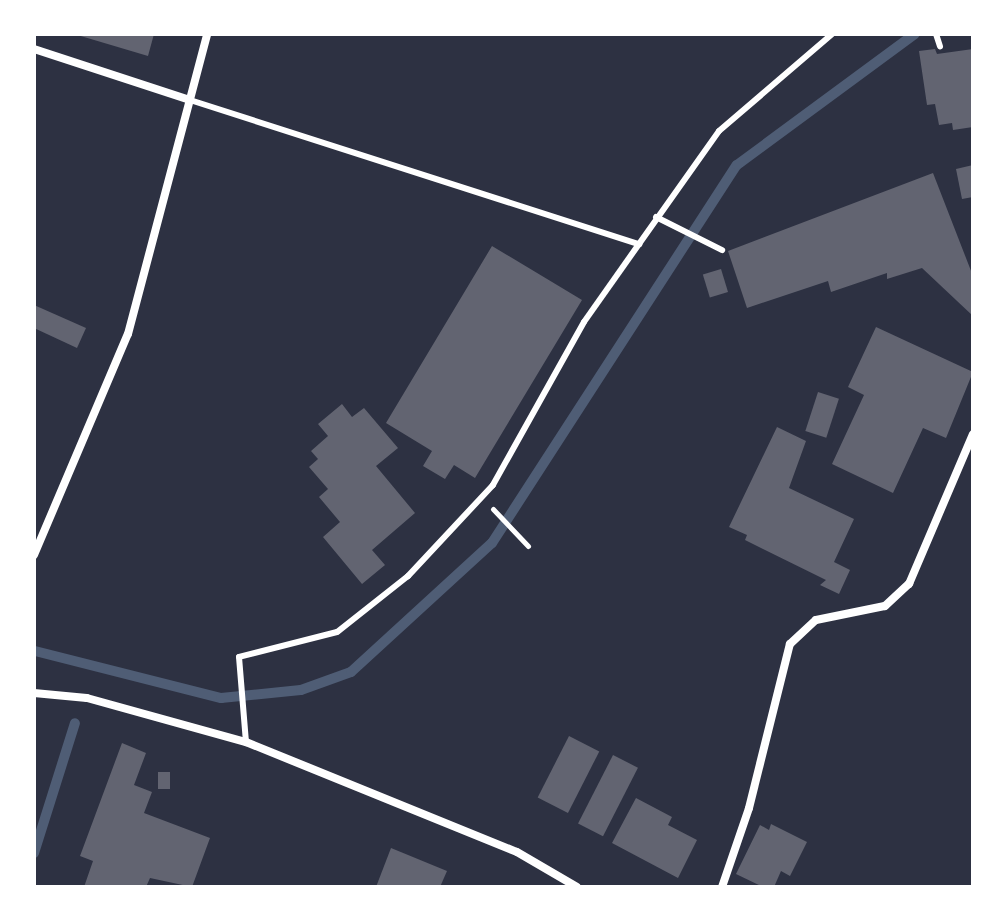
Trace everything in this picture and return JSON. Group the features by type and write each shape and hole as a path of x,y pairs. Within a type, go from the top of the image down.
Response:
{"street":[{"path":"34,555 128,334 207,34"},
{"path":"34,49 190,100"},
{"path":"722,887 749,808 790,644 816,620 885,606 909,584 973,434"},
{"path":"34,693 87,698 246,742 517,852 577,887"}],"lane":[{"path":"246,742 239,657 337,632 408,576 493,485 584,322 719,131 832,34"},
{"path":"936,34 940,45"},
{"path":"190,100 639,244"},
{"path":"656,217 708,248 722,250"}],"path":[{"path":"490,506 528,546"}],"building":[{"path":"74,34 154,34 148,56"},
{"path":"935,49 937,54 973,49 973,127 953,130 952,123 939,125 935,104 927,105 919,51"},
{"path":"973,165 973,197 962,199 956,169"},
{"path":"933,173 973,276 973,316 922,268 887,279 887,273 831,292 828,281 747,308 728,251"},
{"path":"492,246 582,300 475,478 454,465 445,479 423,466 432,451 386,423"},
{"path":"721,269 728,292 710,298 703,275"},
{"path":"34,305 86,328 77,348 34,328"},
{"path":"876,327 973,372 946,438 923,428 893,493 832,464 864,395 848,387"},
{"path":"818,392 839,399 826,438 805,431"},
{"path":"342,404 352,417 364,408 398,448 376,466 415,513 372,550 385,565 362,584 323,537 340,522 319,497 328,489 309,467 318,459 311,451 328,436 318,424"},
{"path":"777,427 806,441 789,488 854,519 834,562 850,570 839,594 820,585 826,580 745,540 747,535 729,527"},
{"path":"569,736 599,751 568,813 538,797"},
{"path":"122,743 146,753 134,785 152,792 144,813 210,838 192,887 150,878 146,887 84,887 93,861 80,856"},
{"path":"613,755 638,768 603,836 578,824"},
{"path":"158,772 170,772 170,789 158,789"},
{"path":"636,798 672,817 668,825 697,840 678,878 612,843"},
{"path":"771,824 807,842 790,876 781,871 774,887 763,887 736,874 760,825 769,830"},
{"path":"391,848 447,871 440,887 376,887"}],"waterway":[{"path":"35,651 221,698 301,690 351,672 492,543 737,165 915,34"},
{"path":"34,853 75,723"}]}
